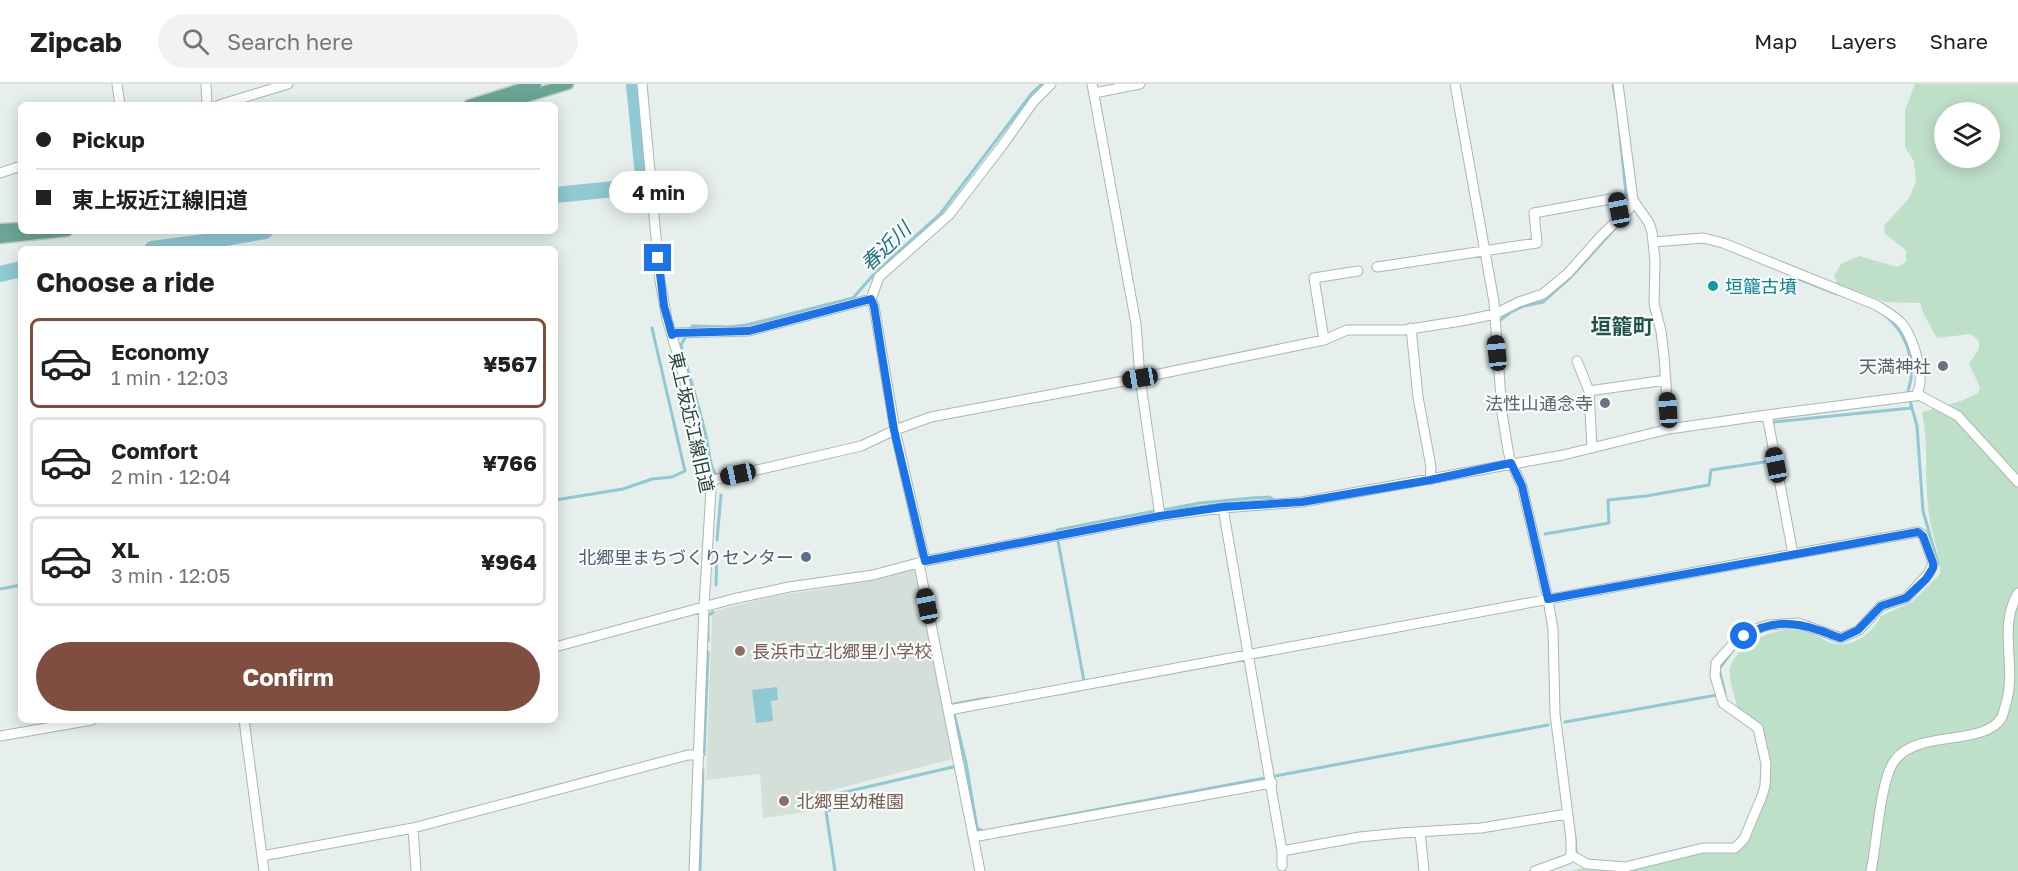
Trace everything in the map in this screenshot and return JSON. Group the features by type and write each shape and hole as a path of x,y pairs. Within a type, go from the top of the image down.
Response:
{"main road":[{"path":"505,96 536,84"},
{"path":"481,102 568,84"},
{"path":"0,229 18,228"},
{"path":"0,238 38,234"}],"street":[{"path":"117,84 120,102"},
{"path":"206,84 207,102"},
{"path":"229,102 288,84"},
{"name":"東上坂近江線旧道","path":"642,84 660,281 667,319 711,489 694,871"},
{"path":"980,871 922,563 894,430 871,299 879,277 949,214 1034,101 1051,84"},
{"path":"1140,84 1093,89 1136,324 1140,378 1160,516"},
{"path":"949,710 1552,598 1918,532 1923,536 1933,568 1926,579 1906,598 1881,606 1858,630 1841,638 1798,623 1768,625 1756,629 1733,644 1716,663 1715,676 1723,703 1758,729 1766,764 1765,786 1744,839 1735,848 1703,848 1625,867 1587,864 1574,856 1555,714 1552,598 1522,486 1511,463 1502,413 1495,314 1455,84"},
{"path":"1618,84 1633,200 1649,223 1653,242 1654,304 1661,331 1669,429"},
{"path":"0,173 18,167"},
{"path":"1377,267 1536,243 1534,213 1616,198 1622,214"},
{"path":"709,481 861,446 894,430 931,417 1140,378 1324,340 1347,330 1412,328 1495,314 1519,302 1543,294 1568,273 1629,209 1633,200"},
{"path":"558,645 789,587 873,575 922,563 1160,516 1223,507 1302,502 1592,448 1669,429 1909,397 1917,394 1920,387 1918,364 1913,346 1903,325 1876,305 1723,243 1703,238 1653,242"},
{"path":"1324,340 1314,278 1358,271"},
{"path":"672,335 749,331 871,299"},
{"path":"1412,328 1418,397 1430,478"},
{"path":"1577,361 1589,391 1592,448"},
{"path":"1589,391 1666,380"},
{"path":"1917,394 1958,416 2018,482"},
{"path":"1767,415 1793,554"},
{"path":"1223,507 1272,783 1282,866"},
{"path":"1870,871 1884,789 1895,760 1905,751 1920,744 1983,732 1994,727 2002,716 2010,686 2008,617 2018,593"},
{"path":"0,736 75,723"},
{"path":"244,723 264,871"},
{"path":"262,856 413,828 688,755 699,755"},
{"path":"973,837 1272,783"},
{"path":"1282,851 1360,837 1481,828 1567,814"},
{"path":"413,828 416,871"},
{"path":"1420,831 1424,871"},
{"path":"1534,871 1574,856"}],"shaded area":[{"path":"916,569 952,759 825,792 828,809 763,818 760,774 706,780 712,615 717,610 779,595 829,588"}],"green space":[{"path":"1915,84 2018,84 2018,871 1625,871 1704,852 1736,852 1756,821 1768,786 1770,761 1762,725 1738,709 1734,694 1730,668 1741,651 1749,644 1771,633 1793,629 1807,631 1832,643 1854,642 1867,634 1881,616 1912,602 1940,574 1929,515 1922,412 1961,401 1978,393 1980,387 1969,364 1979,349 1979,341 1971,334 1937,338 1920,303 1885,302 1837,284 1834,276 1841,264 1859,256 1897,267 1906,262 1906,250 1885,234 1884,226 1909,198 1916,182 1914,161 1905,147 1905,110"},
{"path":"1582,868 1625,871 1571,871"}],"water":[{"path":"777,687 778,700 771,701 773,721 756,723 752,690"}],"waterway":[{"path":"558,195 644,186 634,84"},
{"name":"春近川","path":"690,329 692,326 746,325 853,298 875,273 941,213 1032,93 1042,84"},
{"path":"1613,84 1615,97"},
{"path":"1619,124 1626,194 1623,207"},
{"path":"1499,321 1524,306 1543,302 1570,278 1619,224"},
{"path":"219,239 248,234"},
{"path":"175,246 213,241"},
{"path":"0,274 18,270"},
{"path":"1794,277 1837,294"},
{"path":"1886,316 1903,336 1909,351 1911,377 1908,391"},
{"path":"558,500 623,489 652,479 672,477 685,471 652,328"},
{"name":"春近川","path":"685,338 681,345 711,462 717,476"},
{"path":"1910,401 1917,426 1923,511 1938,563 1933,574 1921,588"},
{"path":"1773,425 1773,422 1911,408"},
{"path":"1545,534 1609,523 1608,500 1709,485 1711,470 1771,461"},
{"path":"1525,485 1545,566"},
{"name":"春近川","path":"717,540 721,495"},
{"path":"1163,510 1200,503 1252,498 1269,497 1276,501"},
{"path":"1057,530 1155,511"},
{"path":"1058,541 1084,681 1081,682"},
{"name":"春近川","path":"716,585 717,551"},
{"path":"0,589 18,586"},
{"name":"春近川","path":"708,641 708,616 713,612"},
{"path":"1723,693 1725,693 1719,669 1733,650"},
{"path":"704,755 708,652"},
{"path":"1565,722 1717,695"},
{"path":"954,704 988,698"},
{"path":"954,713 966,763 977,828 983,831"},
{"path":"1275,776 1548,725"},
{"path":"835,871 826,811 830,810 828,796 953,767"},
{"path":"700,871 703,770"},
{"path":"1010,826 1265,778"},
{"path":"1575,837 1576,854"}],"place":[{"name":"垣籠古墳","path":"1713,286"},
{"name":"天満神社","path":"1943,366"},
{"name":"法性山通念寺","path":"1605,403"},
{"name":"北郷里まちづくりセンター","path":"806,557"},
{"name":"長浜市立北郷里小学校","path":"740,651"},
{"name":"北郷里幼稚園","path":"784,801"}],"district":[{"name":"垣籠町","path":"1622,326"}],"route":[{"path":"658,258 664,306 672,335 749,331 871,299 894,418 894,430 925,561 1193,510 1302,502 1430,480 1511,463 1522,486 1548,599 1918,532 1923,536 1933,563 1933,568 1926,579 1906,598 1881,606 1858,630 1841,638 1798,623 1777,623 1756,629 1744,636"}]}
